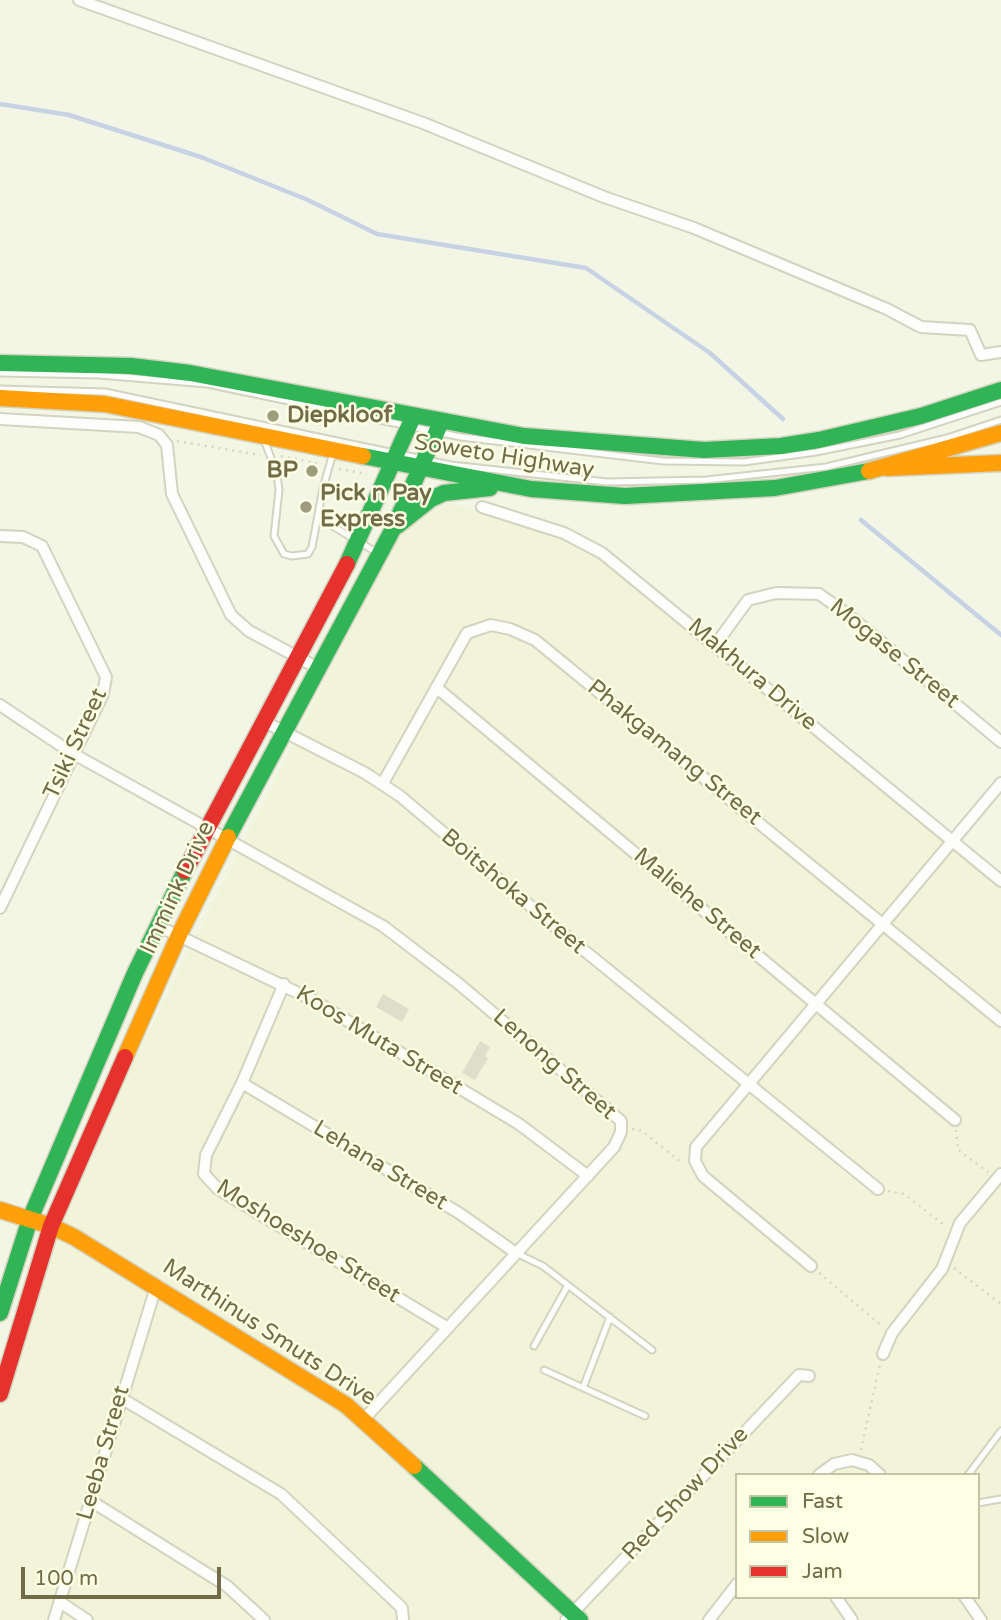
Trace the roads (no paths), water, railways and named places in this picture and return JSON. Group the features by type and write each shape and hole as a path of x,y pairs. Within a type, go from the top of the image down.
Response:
{"main road":[{"name":"Soweto Highway","path":"0,363 131,366 190,373 439,427 587,443 691,450 748,449 819,440 884,426 1001,390"},
{"name":"Soweto Highway","path":"0,398 105,404 334,450 395,458 531,489 625,496 775,488 887,468 1001,433"},
{"name":"Immink Drive","path":"0,1313 30,1219 158,926 295,656 359,541 411,422"},
{"name":"Immink Drive","path":"0,1394 51,1226 179,935 282,731 393,529 439,427"},
{"path":"887,468 1001,463"},
{"path":"393,529 431,499 444,493 471,488 531,489"},
{"name":"Marthinus Smuts Drive","path":"0,1210 51,1226 319,1387 364,1419 573,1618"}],"street":[{"path":"79,0 423,123 604,197 694,228 887,309 921,327 970,330 981,355 1001,352"},
{"path":"0,419 139,427 153,431 164,439 169,452 168,478 172,494 222,601 240,625 316,667"},
{"name":"Makhura Drive","path":"482,507 587,543 716,644 1001,881"},
{"name":"Tsiki Street","path":"0,536 23,537 41,546 106,677 103,694 72,753 0,908"},
{"name":"Mogase Street","path":"716,644 748,600 776,593 819,594 850,616 1001,742"},
{"name":"Phakgamang Street","path":"383,783 458,648 474,628 491,625 524,635 1001,1021"},
{"name":"Maliehe Street","path":"438,688 956,1120"},
{"name":"Lenong Street","path":"0,705 72,753 405,941 621,1121 622,1127 614,1147 364,1419"},
{"name":"Boitshoka Street","path":"263,721 383,783 878,1189"},
{"path":"811,1266 703,1176 695,1161 701,1140 1001,783"},
{"name":"Koos Muta Street","path":"158,926 284,984 519,1124 562,1153 588,1177"},
{"name":"Moshoeshoe Street","path":"284,984 242,1083 206,1155 204,1174 218,1189 448,1328"},
{"name":"Lehana Street","path":"242,1083 459,1213 516,1253"},
{"path":"883,1354 892,1334 946,1261 954,1233 999,1177"},
{"name":"Leeba Street","path":"54,1620 156,1287"},
{"name":"Red Show Drive","path":"573,1618 799,1375 809,1376"},
{"path":"121,1398 281,1494 402,1608 403,1620"},
{"path":"822,1473 834,1464 859,1460 877,1473"},
{"path":"91,1501 218,1579 264,1620"},
{"path":"709,1620 720,1615 735,1588"},
{"path":"837,1599 852,1620"},
{"path":"966,1599 981,1620"},
{"path":"60,1602 87,1620"}],"lane":[{"name":"Soweto Highway","path":"0,373 99,375 207,384 411,422"},
{"name":"Soweto Highway","path":"0,389 106,392 395,458"},
{"name":"Soweto Highway","path":"439,427 527,447 663,461 744,462 860,444 958,418 1001,402"},
{"name":"Soweto Highway","path":"424,465 607,482 706,480 837,465 947,438 1001,419"},
{"path":"261,434 277,474 279,490 274,536 285,554 300,557 308,554 334,450"},
{"path":"319,517 380,554"},
{"path":"516,1253 543,1266 652,1350"},
{"path":"534,1346 568,1285"},
{"path":"583,1388 610,1317"},
{"path":"544,1370 645,1416"},
{"path":"970,1473 1001,1431"},
{"path":"980,1503 1001,1499"}],"waterway":[{"path":"0,104 69,115 201,157 308,200 377,234 586,268 710,353 783,419"},
{"path":"861,520 1001,635"}],"place":[{"name":"Diepkloof","path":"273,416"},
{"name":"BP","path":"312,471"},
{"name":"Pick n Pay Express","path":"306,507"}]}
